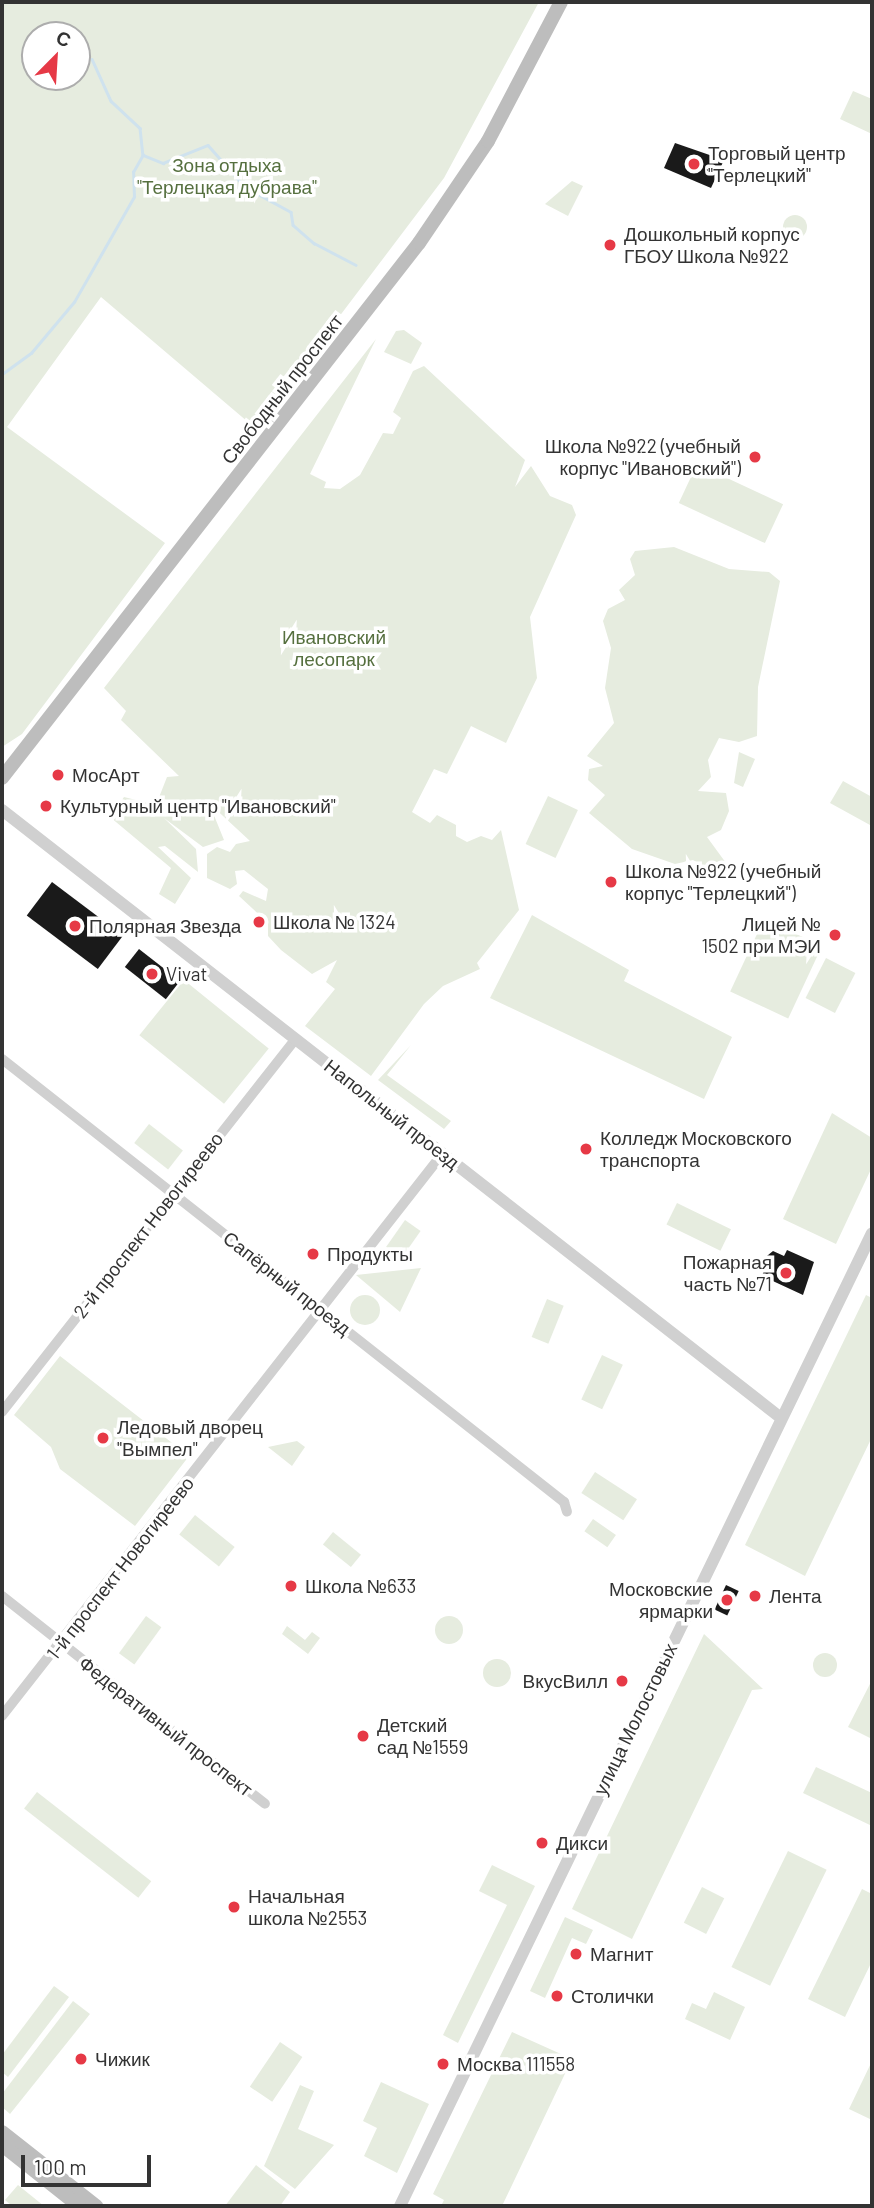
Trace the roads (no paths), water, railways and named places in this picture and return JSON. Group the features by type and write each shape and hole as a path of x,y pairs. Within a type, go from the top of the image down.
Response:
{"main road":[{"name":"Свободный проспект","path":"2,778 419,243 488,141 561,2"},
{"path":"2,2132 96,2206"},
{"path":"2,2145 79,2206"}],"street":[{"name":"Напольный проезд","path":"2,810 781,1418"},
{"name":"2-й проспект Новогиреево","path":"2,1412 296,1039"},
{"name":"Сапёрный проезд","path":"2,1059 564,1502 567,1511"},
{"name":"1-й проспект Новогиреево","path":"2,1716 62,1643 443,1153"},
{"name":"улица Молостовых","path":"400,2206 872,1233"},
{"name":"Федеративный проспект","path":"2,1596 265,1804"}],"waterway":[{"path":"92,59 111,101 140,128 143,155 163,163 208,145 245,187 291,212 293,225 314,243 356,265"},
{"path":"2,374 31,353 74,302 134,197 133,172 143,155"}],"place":[{"name":"Торговый центр \"Терлецкий\"","path":"694,164"},
{"name":"Дошкольный корпус ГБОУ Школа №922","path":"610,245"},
{"name":"Школа №922 (учебный корпус \"Ивановский\")","path":"755,457"},
{"name":"МосАрт","path":"58,775"},
{"name":"Культурный центр \"Ивановский\"","path":"46,806"},
{"name":"Школа №922 (учебный корпус \"Терлецкий\")","path":"611,882"},
{"name":"Школа № 1324","path":"259,922"},
{"name":"Полярная Звезда","path":"75,926"},
{"name":"Лицей № 1502 при МЭИ","path":"835,935"},
{"name":"Vivat","path":"152,974"},
{"name":"Колледж Московского транспорта","path":"586,1149"},
{"name":"Продукты","path":"313,1254"},
{"name":"Пожарная часть №71","path":"786,1273"},
{"name":"Ледовый дворец \"Вымпел\"","path":"103,1438"},
{"name":"Школа №633","path":"291,1586"},
{"name":"Лента","path":"755,1596"},
{"name":"Московские ярмарки","path":"727,1600"},
{"name":"ВкусВилл","path":"622,1681"},
{"name":"Детский сад №1559","path":"363,1736"},
{"name":"Дикси","path":"542,1843"},
{"name":"Начальная школа №2553","path":"234,1907"},
{"name":"Магнит","path":"576,1954"},
{"name":"Столички","path":"557,1996"},
{"name":"Чижик","path":"81,2059"},
{"name":"Москва 111558","path":"443,2064"}],"park label":[{"name":"Зона отдыха \"Терлецкая дубрава\"","path":"227,176"},
{"name":"Ивановский лесопарк","path":"334,648"}]}
